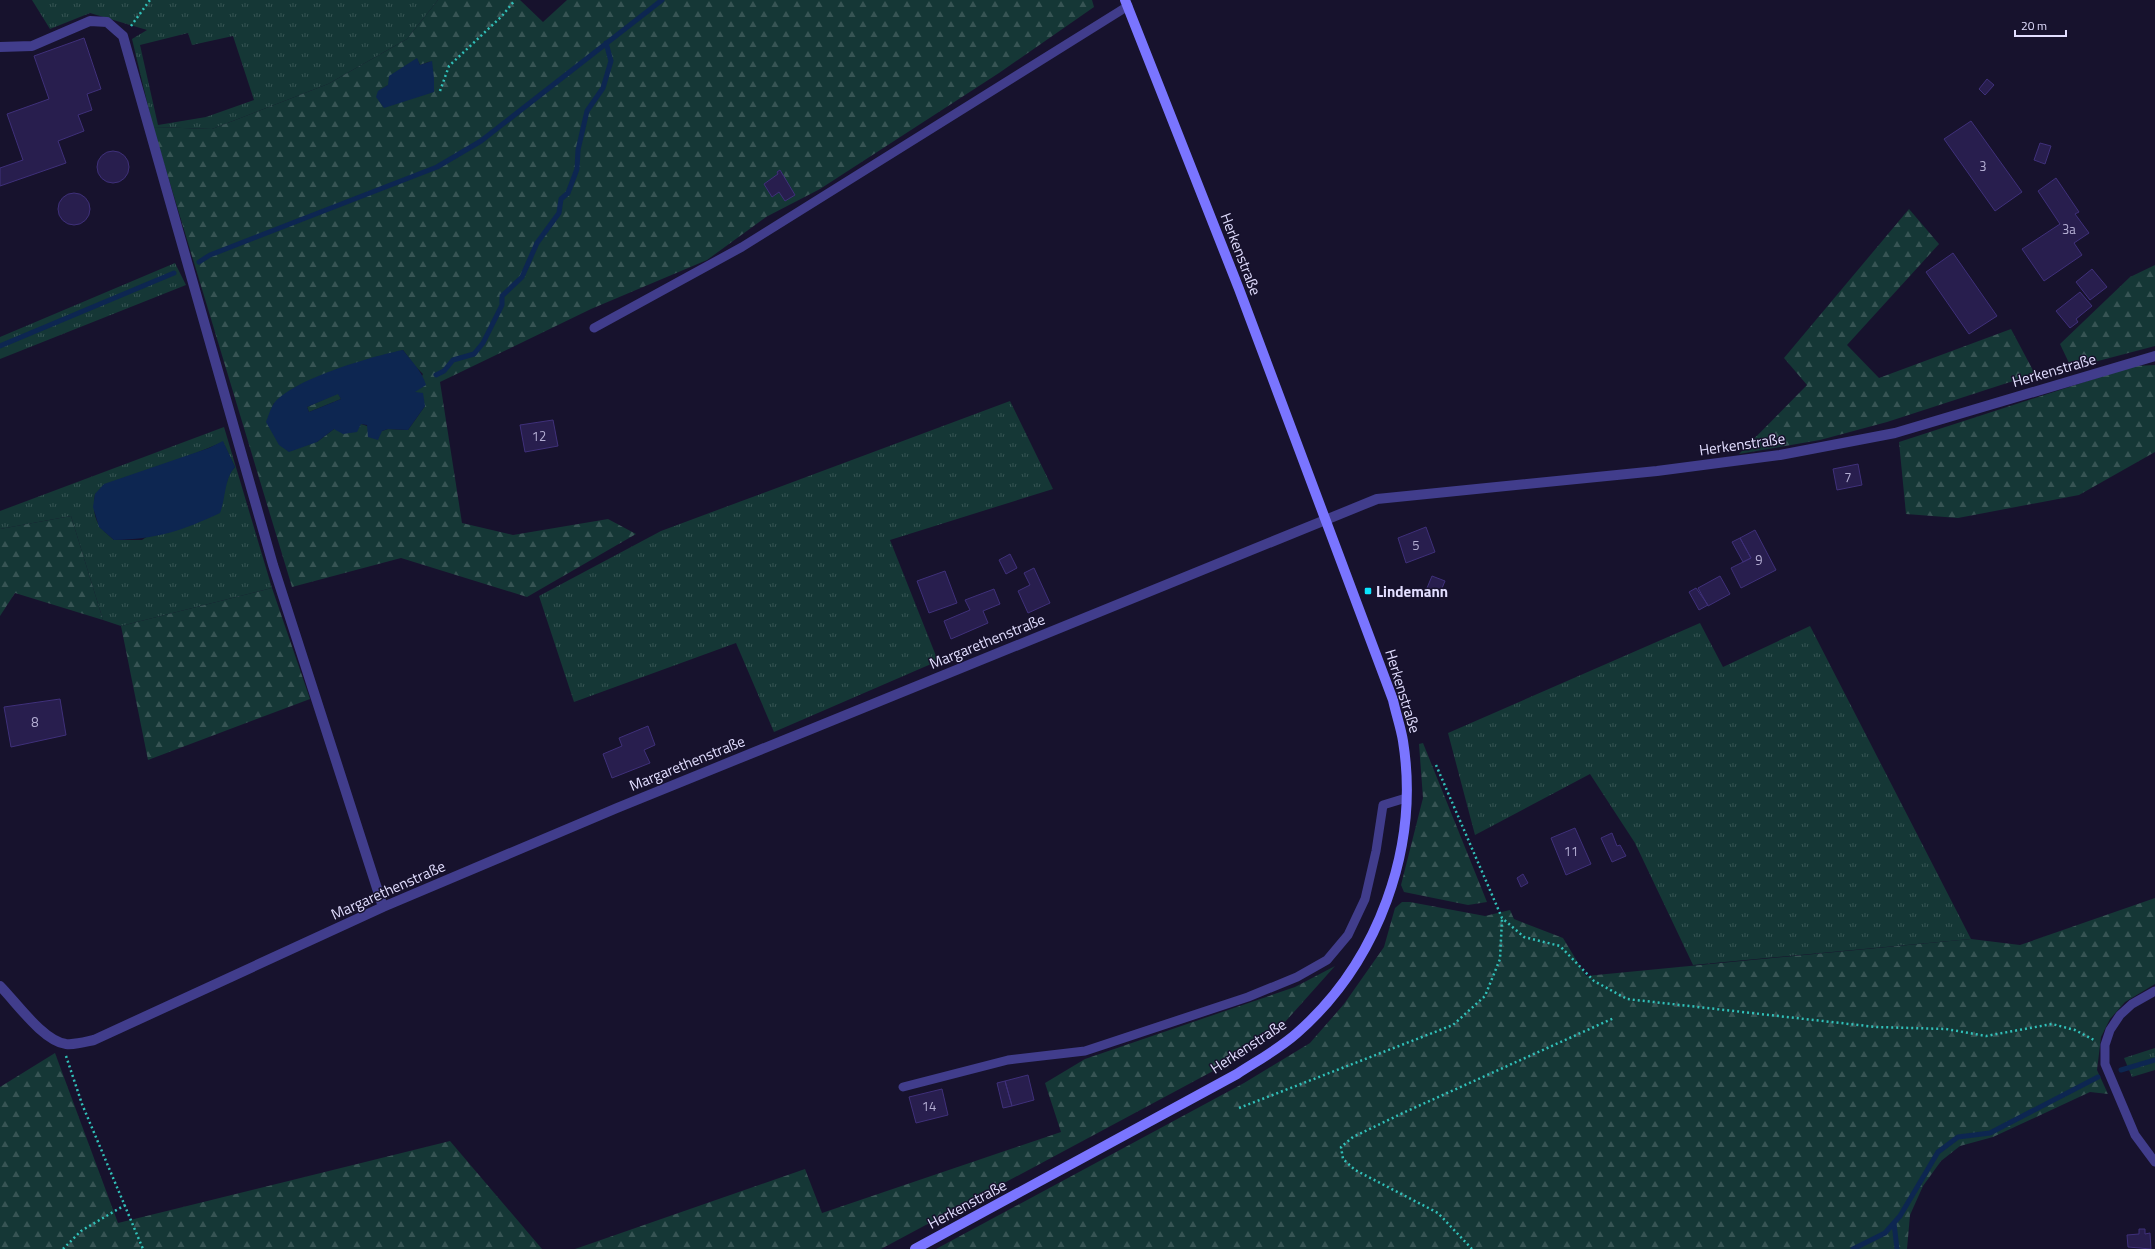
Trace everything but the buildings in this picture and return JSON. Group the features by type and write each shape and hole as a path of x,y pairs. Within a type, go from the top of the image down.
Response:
{"main road":[{"name":"Herkenstraße","path":"915,1249 1237,1074 1267,1055 1297,1033 1325,1005 1368,943 1385,906 1399,862 1404,830 1406,798 1403,741 1393,700 1239,289 1127,3"}],"street":[{"path":"0,47 32,46 90,22 107,22 123,36 273,565 383,907"},
{"name":"Herkenstraße","path":"1325,519 1377,499 1657,471 1780,455 1895,433 2155,356"},
{"name":"Margarethenstraße","path":"65,1044 78,1044 94,1040 383,907 617,808 1325,519"},
{"path":"0,986 40,1030 49,1037 65,1044"}],"lane":[{"path":"594,328 742,247 1127,3"},
{"path":"903,1087 1008,1060 1085,1051 1248,997 1297,977 1327,960 1348,935 1365,899 1376,851 1383,805 1406,798"},
{"path":"2155,991 2132,1004 2120,1015 2110,1030 2105,1046 2105,1064 2134,1135 2155,1162"}],"path":[{"path":"123,36 150,0"},
{"path":"440,90 449,66 502,16 515,0"},
{"path":"1436,765 1502,918 1524,937 1560,946 1594,981 1627,998 1868,1027 1946,1029 1986,1036 2052,1024 2076,1030 2105,1046"},
{"path":"1239,1108 1453,1025 1485,996 1500,959 1502,918"},
{"path":"1472,1249 1438,1213 1355,1170 1343,1159 1341,1147 1353,1137 1405,1112 1614,1018"},
{"path":"65,1044 65,1054 82,1104 143,1249"},
{"path":"63,1249 81,1231 125,1205"}],"green space":[{"path":"32,0 438,0 407,39 328,84 212,129 153,127 132,39 147,30 90,13 50,29","holes":["188,33 192,45 233,36 254,100 206,117 158,125 140,45"]},
{"path":"438,0 520,0 543,22 567,0 1092,0 1094,7 999,73 820,189 766,217 707,260 591,309 440,382 462,523 513,535 608,519 636,534 527,597 401,558 292,587 153,127 212,129 328,84 407,39","holes":["417,59 420,65 431,61 378,91 388,85","403,350 423,374 414,392 425,406 408,430 388,429 382,431 361,424 334,429 317,442 273,404"]},
{"path":"1909,209 1939,244 1847,345 1879,378 2011,329 2035,374 1887,422 1820,440 1739,454 1807,385 1784,358"},
{"path":"175,263 186,285 0,359 0,337"},
{"path":"2155,265 2155,346 2079,366 2069,363 2060,344 2130,277"},
{"path":"2155,365 2155,452 2079,495 1958,518 1906,514 1899,442 2134,366"},
{"path":"338,393 341,399 309,412 307,407"},
{"path":"1010,401 1053,489 890,540 938,661 774,732 736,643 574,702 539,596 661,531"},
{"path":"224,427 272,588 121,626 103,620 71,516 0,529 0,511","holes":["223,442 235,467 229,474 227,482 142,540 114,540 99,525 95,515 95,494"]},
{"path":"71,516 103,620 15,593 0,616 0,529"},
{"path":"272,588 310,699 148,760 121,626"},
{"path":"1700,623 1723,667 1810,626 1971,939 1693,965 1635,843 1590,774 1475,835 1448,733"},
{"path":"1423,743 1487,902 1468,905 1404,892 1401,885 1423,798 1419,744"},
{"path":"2155,898 2155,984 2125,1002 2110,1019 2101,1037 2097,1070 2108,1094 2090,1092 1993,1137 1960,1146 1941,1161 1923,1186 1910,1215 1907,1249 936,1249 1244,1083 1310,1043 1344,1004 1384,947 1395,908 1402,902 1410,902 1485,916 1510,910 1514,919 1563,938 1586,976 1971,939 2020,945"},
{"path":"1335,966 1285,1022 1228,1063 881,1249 575,1249 805,1169 822,1213 1061,1132 1045,1083 1085,1059 1295,987"},
{"path":"2155,1048 2155,1070 2132,1077 2124,1058"},
{"path":"55,1053 118,1223 450,1141 542,1249 0,1249 0,1087"}],"water":[{"path":"417,58 420,65 432,61 434,92 384,108 376,97 378,91 388,85 389,76"},
{"path":"403,350 419,371 426,385 415,392 423,393 425,406 408,430 388,429 382,431 378,440 368,437 367,425 361,424 357,432 343,434 334,429 317,442 289,452 279,445 266,422 273,405 282,396 313,378 333,370 353,363","holes":["338,394 341,399 309,412 307,407"]},
{"path":"223,441 235,467 231,472 227,483 220,513 181,529 143,538 114,540 99,527 93,507 95,494 104,484 209,448"}],"waterway":[{"path":"199,262 210,255 437,167 481,141 662,0"},
{"path":"436,375 444,371 453,360 474,354 483,343 502,305 502,296 522,277 537,243 559,213 561,199 568,193 577,169 578,150 587,111 603,88 611,61 606,43"},
{"path":"0,346 174,273"},
{"path":"2121,1070 2155,1060"},
{"path":"1853,1249 1885,1233 1900,1216 1938,1152 1958,1137 1990,1133 2098,1077"},
{"path":"1894,1223 1897,1249"}],"place":[{"name":"Lindemann","path":"1368,591"}]}
